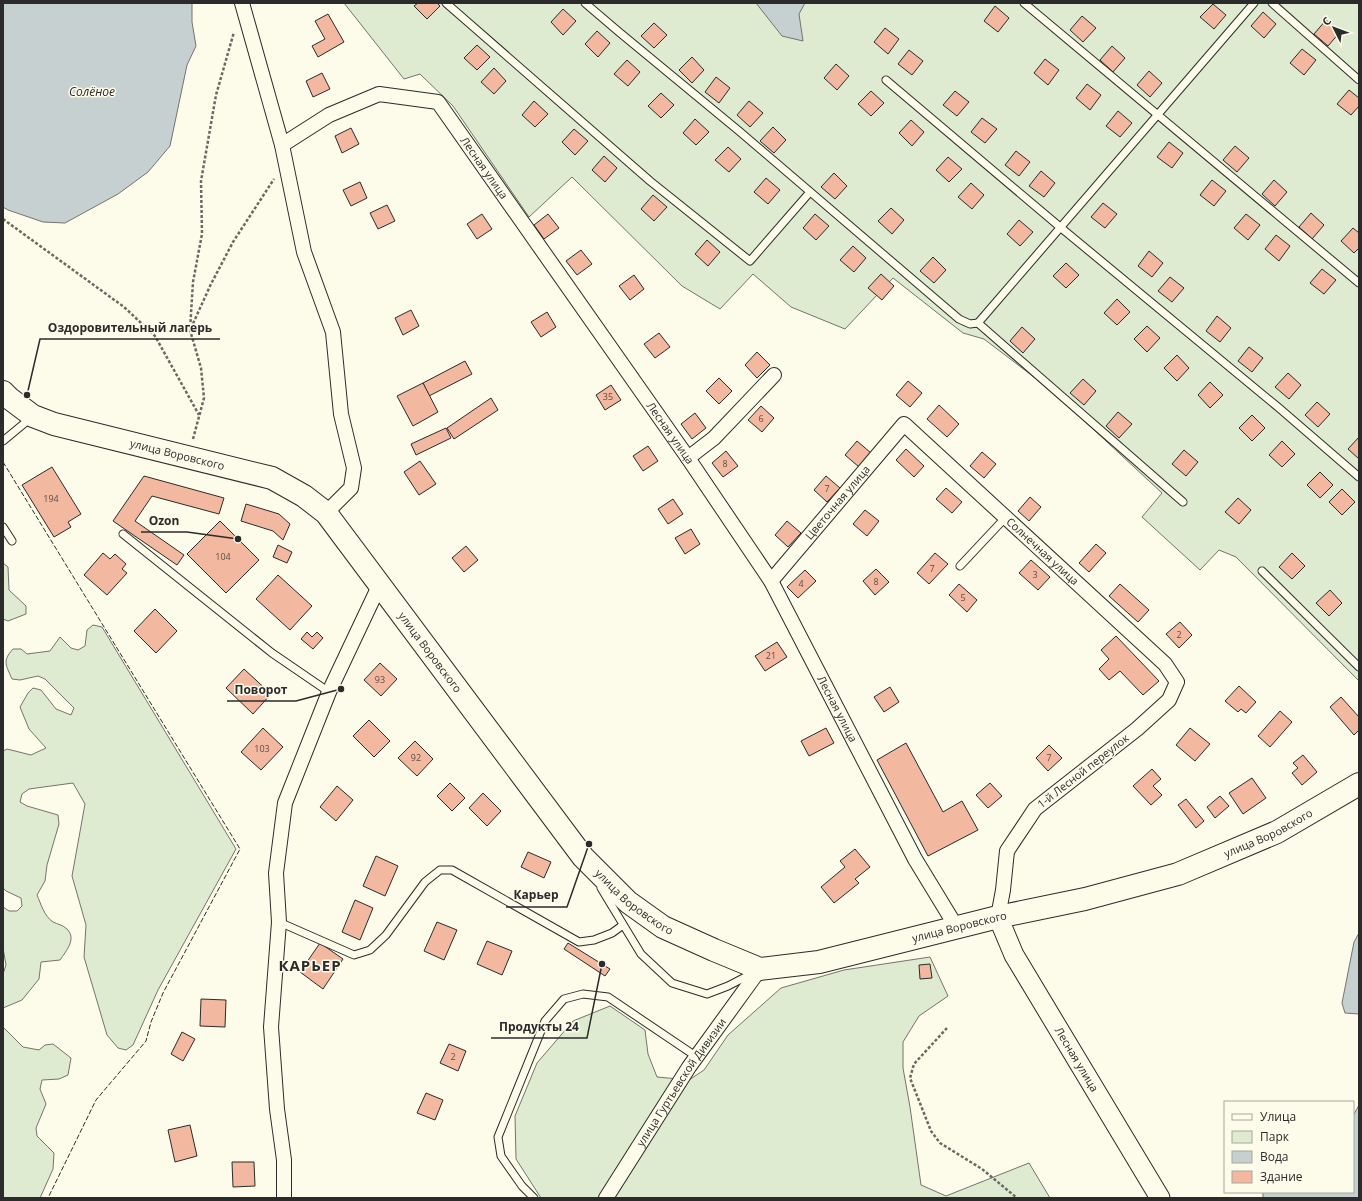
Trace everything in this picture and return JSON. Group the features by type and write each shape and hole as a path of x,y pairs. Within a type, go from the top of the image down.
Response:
{"main road":[{"name":"улица Воровского","path":"3,392 33,416 68,428 272,478 304,496 326,513 583,857 628,902 664,927 760,969 819,962 998,917 1085,899 1178,874 1277,832 1359,784"}],"street":[{"path":"242,4 282,145 304,252 333,332 341,414 354,468 351,488 326,513"},
{"name":"Лесная улица","path":"282,145 329,115 379,94 438,102 688,458 771,581 912,853 958,928"},
{"path":"688,458 714,438 774,374"},
{"name":"Солнечная улица","path":"904,424 1165,664 1177,682"},
{"name":"Цветочная улица","path":"771,581 904,424"},
{"path":"284,1198 284,1160 277,1109 271,1027 279,922 276,873 285,803 329,692 380,584"},
{"name":"1-й Лесной переулок","path":"998,917 1003,890 1007,851 1035,809 1137,729 1169,700 1177,682"},
{"name":"Лесная улица","path":"998,917 1014,955 1160,1198"},
{"name":"улица Гуртьевской Дивизии","path":"606,1198 697,1056 760,969"}],"lane":[{"path":"446,3 650,181 750,261 810,192"},
{"path":"585,3 959,318 970,324 978,323 1254,3"},
{"path":"1024,3 1359,283"},
{"path":"1272,3 1359,80"},
{"path":"886,80 1060,227 1279,408 1359,477"},
{"path":"978,323 1183,502"},
{"path":"3,441 33,416"},
{"path":"960,566 1006,517"},
{"path":"3,527 12,541"},
{"path":"123,534 272,653 329,692"},
{"path":"1262,571 1359,666"},
{"path":"583,857 641,954 672,983 707,994 728,986 760,969"},
{"path":"279,922 354,955 370,950 386,934 425,882 440,870 452,870 579,942 594,940 612,933 623,925"},
{"path":"534,1198 522,1186 501,1156 498,1137 545,1021 564,1000 583,994 608,997 697,1056"}],"path":[{"path":"189,458 204,398 201,368 190,330 193,282 202,234 201,181 216,95 242,4"},
{"path":"190,330 211,284 233,242 285,162"},
{"path":"3,219 124,307 155,336 199,415"},
{"path":"947,1028 914,1064 910,1078 931,1131 940,1143 982,1169 1017,1198"}],"green space":[{"path":"344,3 1359,3 1359,681 1236,557 1219,550 1200,570 1142,517 1162,493 1051,390 984,339 963,333 893,278 845,329 791,307 753,274 720,309 682,286 572,177 529,217 453,106 420,74 404,79"},
{"path":"3,563 8,567 9,590 26,606 26,614 8,621 3,619"},
{"path":"93,625 102,627 236,849 158,990 133,1045 126,1050 118,1048 107,1035 84,957 86,925 72,876 85,804 73,783 29,789 22,794 20,802 27,806 58,815 59,824 47,865 45,881 37,895 47,917 53,922 67,929 70,933 71,941 60,960 41,962 39,979 22,1000 3,1008 3,974 6,965 3,948 3,907 9,911 17,911 22,906 21,898 3,888 3,751 7,749 31,755 46,748 29,729 20,707 28,693 33,688 41,690 56,709 71,715 74,708 45,679 38,676 20,680 12,679 6,660 13,649 21,649 27,654 50,651 60,637 71,648 78,650 85,646 87,630"},
{"path":"930,957 948,996 919,1016 903,1042 903,1068 921,1185 946,1196 1029,1163 1050,1198 541,1198 516,1159 515,1116 537,1063 573,1021 610,1006 645,1030 648,1054 657,1077 689,1080 704,1070 728,1035 781,988 844,970"},
{"path":"3,1027 23,1047 39,1050 45,1045 53,1044 71,1058 68,1075 59,1079 42,1080 40,1089 46,1104 36,1128 37,1136 54,1153 53,1169 40,1198 3,1198"}],"water":[{"name":"Солёное","path":"3,3 192,3 192,22 196,46 187,65 170,146 148,172 118,194 65,223 43,222 3,207"},
{"path":"756,3 805,3 799,14 803,41 782,36"},
{"path":"1359,933 1359,1014 1345,1013 1342,1003 1354,942"},
{"path":"1359,1105 1359,1198 1263,1198 1263,1193 1354,1193 1354,1114"}],"building":[{"path":"418,3 437,3 440,6 427,19 414,6"},
{"path":"1213,4 1226,15 1214,29 1200,17"},
{"path":"995,6 1009,18 998,32 984,21"},
{"path":"563,9 576,21 563,35 551,22"},
{"path":"1263,12 1276,24 1264,38 1251,26"},
{"path":"328,14 344,42 318,57 312,46 325,39 315,21"},
{"path":"1082,16 1096,28 1083,42 1070,30"},
{"path":"1326,20 1340,32 1328,46 1314,34"},
{"path":"654,23 667,35 654,48 641,36"},
{"path":"885,28 899,39 888,54 874,42"},
{"path":"597,31 610,43 598,57 585,44"},
{"path":"477,45 490,57 477,70 464,58"},
{"path":"1112,46 1125,58 1113,72 1100,60"},
{"path":"1302,49 1316,60 1304,75 1290,63"},
{"path":"909,50 923,61 912,75 898,64"},
{"path":"692,57 704,70 692,83 679,70"},
{"path":"1045,59 1059,70 1048,85 1034,73"},
{"path":"627,60 640,72 628,86 614,74"},
{"path":"836,64 849,76 837,90 824,78"},
{"path":"494,68 506,81 494,94 481,82"},
{"path":"1149,71 1162,83 1150,97 1137,85"},
{"path":"322,73 330,89 313,97 306,81"},
{"path":"716,77 730,88 719,103 705,92"},
{"path":"1087,84 1101,95 1090,110 1076,98"},
{"path":"1349,90 1359,98 1359,106 1351,115 1337,104"},
{"path":"871,91 884,103 871,116 858,104"},
{"path":"955,91 969,102 957,116 943,105"},
{"path":"661,93 674,105 661,118 648,106"},
{"path":"534,101 548,114 535,127 522,115"},
{"path":"749,101 763,113 750,127 737,115"},
{"path":"1118,111 1132,123 1120,137 1106,126"},
{"path":"982,118 997,129 985,143 971,132"},
{"path":"695,119 709,132 696,145 683,133"},
{"path":"911,120 924,132 912,146 899,133"},
{"path":"773,127 786,140 774,153 760,141"},
{"path":"351,128 359,144 342,153 335,136"},
{"path":"574,129 588,141 575,155 562,142"},
{"path":"1169,142 1183,153 1172,168 1157,157"},
{"path":"1235,146 1249,158 1237,172 1223,160"},
{"path":"728,147 741,159 729,172 715,160"},
{"path":"1016,151 1030,162 1019,176 1005,165"},
{"path":"604,156 617,168 605,182 592,170"},
{"path":"948,157 962,169 949,182 936,170"},
{"path":"1041,171 1055,183 1044,197 1029,186"},
{"path":"834,173 847,186 835,199 821,187"},
{"path":"766,178 780,190 768,204 754,192"},
{"path":"1212,180 1226,191 1214,206 1200,195"},
{"path":"1274,180 1287,192 1275,206 1262,194"},
{"path":"360,182 367,198 351,206 343,190"},
{"path":"971,183 984,195 972,209 958,197"},
{"path":"653,195 667,207 654,221 641,209"},
{"path":"1103,203 1117,214 1105,228 1091,217"},
{"path":"387,205 395,221 378,229 370,213"},
{"path":"891,208 904,220 892,234 878,221"},
{"path":"1311,213 1324,225 1312,239 1299,227"},
{"path":"482,214 492,229 477,239 467,224"},
{"path":"548,214 559,228 544,239 534,225"},
{"path":"815,214 829,226 816,240 803,228"},
{"path":"1246,214 1260,225 1248,240 1234,228"},
{"path":"1019,220 1033,232 1020,246 1007,234"},
{"path":"1353,228 1359,233 1359,248 1354,253 1341,241"},
{"path":"1276,235 1290,246 1279,261 1265,249"},
{"path":"707,240 720,252 708,266 695,254"},
{"path":"853,246 866,258 854,272 840,260"},
{"path":"581,250 592,264 577,275 566,261"},
{"path":"1149,251 1163,263 1152,277 1138,266"},
{"path":"933,257 946,270 934,283 920,271"},
{"path":"1066,263 1079,275 1066,288 1053,276"},
{"path":"1322,269 1336,280 1324,294 1310,283"},
{"path":"881,274 894,286 882,300 868,288"},
{"path":"634,275 644,289 630,300 619,286"},
{"path":"1170,277 1184,288 1172,302 1158,291"},
{"path":"1117,299 1130,312 1117,325 1104,313"},
{"path":"411,310 419,326 403,335 395,318"},
{"path":"547,312 556,327 541,337 531,322"},
{"path":"1217,316 1231,328 1220,342 1206,331"},
{"path":"1147,326 1160,338 1147,352 1134,339"},
{"path":"1022,327 1035,339 1023,353 1010,341"},
{"path":"659,333 670,347 655,358 644,344"},
{"path":"1249,347 1263,358 1252,372 1238,361"},
{"path":"757,352 770,365 757,378 745,365"},
{"path":"1177,355 1189,368 1177,381 1164,368"},
{"path":"465,361 472,374 429,396 423,383"},
{"path":"1288,373 1301,385 1289,399 1275,387"},
{"path":"719,378 732,391 719,404 706,391"},
{"path":"1083,379 1096,391 1084,405 1070,393"},
{"path":"908,381 922,393 910,407 896,395"},
{"path":"1210,382 1223,395 1210,408 1198,395"},
{"path":"423,383 438,412 413,426 397,396"},
{"path":"611,385 621,400 605,410 596,395"},
{"path":"491,398 498,410 454,439 447,428"},
{"path":"1317,402 1330,414 1318,427 1305,415"},
{"path":"939,405 959,424 947,437 927,419"},
{"path":"761,406 774,418 762,432 748,420"},
{"path":"1118,412 1132,424 1119,438 1106,426"},
{"path":"695,413 706,428 692,439 681,424"},
{"path":"1252,415 1265,428 1252,441 1239,428"},
{"path":"446,428 451,438 416,455 411,444"},
{"path":"1359,437 1359,459 1348,449"},
{"path":"857,441 871,453 859,467 845,455"},
{"path":"1282,441 1295,454 1282,467 1269,455"},
{"path":"648,446 658,461 643,471 633,456"},
{"path":"906,449 924,466 914,477 896,460"},
{"path":"1184,450 1198,462 1186,476 1172,464"},
{"path":"726,451 738,466 723,477 712,463"},
{"path":"982,452 996,464 984,478 970,466"},
{"path":"420,461 436,484 419,495 404,472"},
{"path":"52,467 81,514 68,522 71,527 54,537 22,485"},
{"path":"1320,472 1333,485 1320,498 1307,485"},
{"path":"144,476 224,498 219,514 152,496 135,521 184,555 177,565 113,521"},
{"path":"826,476 840,488 827,502 814,490"},
{"path":"946,488 962,502 952,513 936,499"},
{"path":"1342,489 1355,502 1342,515 1329,502"},
{"path":"1030,497 1041,507 1029,521 1018,511"},
{"path":"1238,498 1251,510 1239,524 1225,512"},
{"path":"673,499 683,514 668,524 658,509"},
{"path":"246,504 279,514 290,524 283,540 273,531 241,521"},
{"path":"865,510 879,521 867,536 853,524"},
{"path":"220,521 259,560 226,593 187,554"},
{"path":"787,521 801,533 788,547 775,535"},
{"path":"691,529 700,544 685,554 675,538"},
{"path":"1096,544 1106,553 1089,572 1079,563"},
{"path":"278,545 292,552 287,563 273,557"},
{"path":"466,546 478,560 464,572 452,558"},
{"path":"103,553 110,559 115,554 126,564 122,569 127,573 107,595 84,575"},
{"path":"935,553 948,564 929,584 917,573"},
{"path":"1292,553 1305,566 1292,579 1279,567"},
{"path":"1031,560 1050,577 1038,590 1019,573"},
{"path":"876,569 889,582 875,595 863,581"},
{"path":"805,570 816,581 798,598 787,587"},
{"path":"278,575 312,606 290,630 256,599"},
{"path":"959,584 977,600 967,612 949,595"},
{"path":"1120,584 1149,610 1138,622 1109,596"},
{"path":"1330,590 1342,603 1329,616 1316,603"},
{"path":"155,609 177,631 156,653 134,631"},
{"path":"1180,622 1192,635 1179,648 1166,634"},
{"path":"307,632 312,637 317,632 323,638 313,649 301,639"},
{"path":"1116,636 1159,681 1143,695 1120,671 1109,680 1099,669 1109,659 1101,650"},
{"path":"777,642 787,657 765,671 755,656"},
{"path":"380,663 397,679 381,696 364,680"},
{"path":"244,669 271,694 253,714 226,688"},
{"path":"1239,686 1256,702 1246,713 1241,709 1238,712 1225,701"},
{"path":"890,687 899,702 884,712 874,697"},
{"path":"1341,697 1359,717 1359,730 1354,735 1330,707"},
{"path":"1280,711 1292,722 1270,747 1258,736"},
{"path":"369,720 390,741 374,757 353,736"},
{"path":"263,728 283,747 261,770 241,752"},
{"path":"826,728 834,743 809,756 801,741"},
{"path":"1190,728 1210,744 1195,761 1176,745"},
{"path":"415,741 433,759 417,776 398,758"},
{"path":"906,743 943,812 962,801 978,830 928,856 877,760"},
{"path":"1049,745 1062,758 1048,771 1036,758"},
{"path":"1303,755 1317,772 1302,785 1292,773 1298,768 1293,763"},
{"path":"1152,769 1161,779 1153,786 1162,795 1151,805 1133,786"},
{"path":"1252,778 1266,798 1243,814 1229,793"},
{"path":"450,783 465,798 452,811 437,796"},
{"path":"990,783 1002,796 988,808 976,795"},
{"path":"337,786 353,800 336,821 320,807"},
{"path":"483,793 501,811 487,826 469,808"},
{"path":"1220,796 1229,806 1215,818 1207,807"},
{"path":"1186,799 1204,821 1196,828 1178,805"},
{"path":"855,849 870,867 855,879 859,883 834,903 821,887 845,867 840,861"},
{"path":"528,852 551,862 544,878 521,867"},
{"path":"376,856 398,866 385,896 363,886"},
{"path":"355,900 373,908 360,940 342,932"},
{"path":"437,922 457,930 444,960 424,951"},
{"path":"487,941 512,951 502,975 477,964"},
{"path":"320,943 343,959 323,989 300,972"},
{"path":"568,943 610,969 605,976 564,949"},
{"path":"930,964 932,978 920,979 919,965"},
{"path":"201,999 226,1000 225,1027 200,1026"},
{"path":"182,1032 195,1039 183,1061 171,1054"},
{"path":"449,1044 466,1051 458,1071 440,1063"},
{"path":"426,1093 443,1100 435,1120 417,1113"},
{"path":"190,1125 197,1156 175,1162 168,1130"},
{"path":"232,1162 254,1162 255,1186 233,1187"}],"fence":[{"path":"3,462 240,849 163,993 151,1022 146,1041 96,1100 48,1198"}],"place":[{"name":"Оздоровительный лагерь","path":"27,395"},
{"name":"Ozon","path":"238,539"},
{"name":"Поворот","path":"341,689"},
{"name":"Карьер","path":"589,844"},
{"name":"Продукты 24","path":"602,964"}],"district":[{"name":"КАРЬЕР","path":"310,966"}]}
